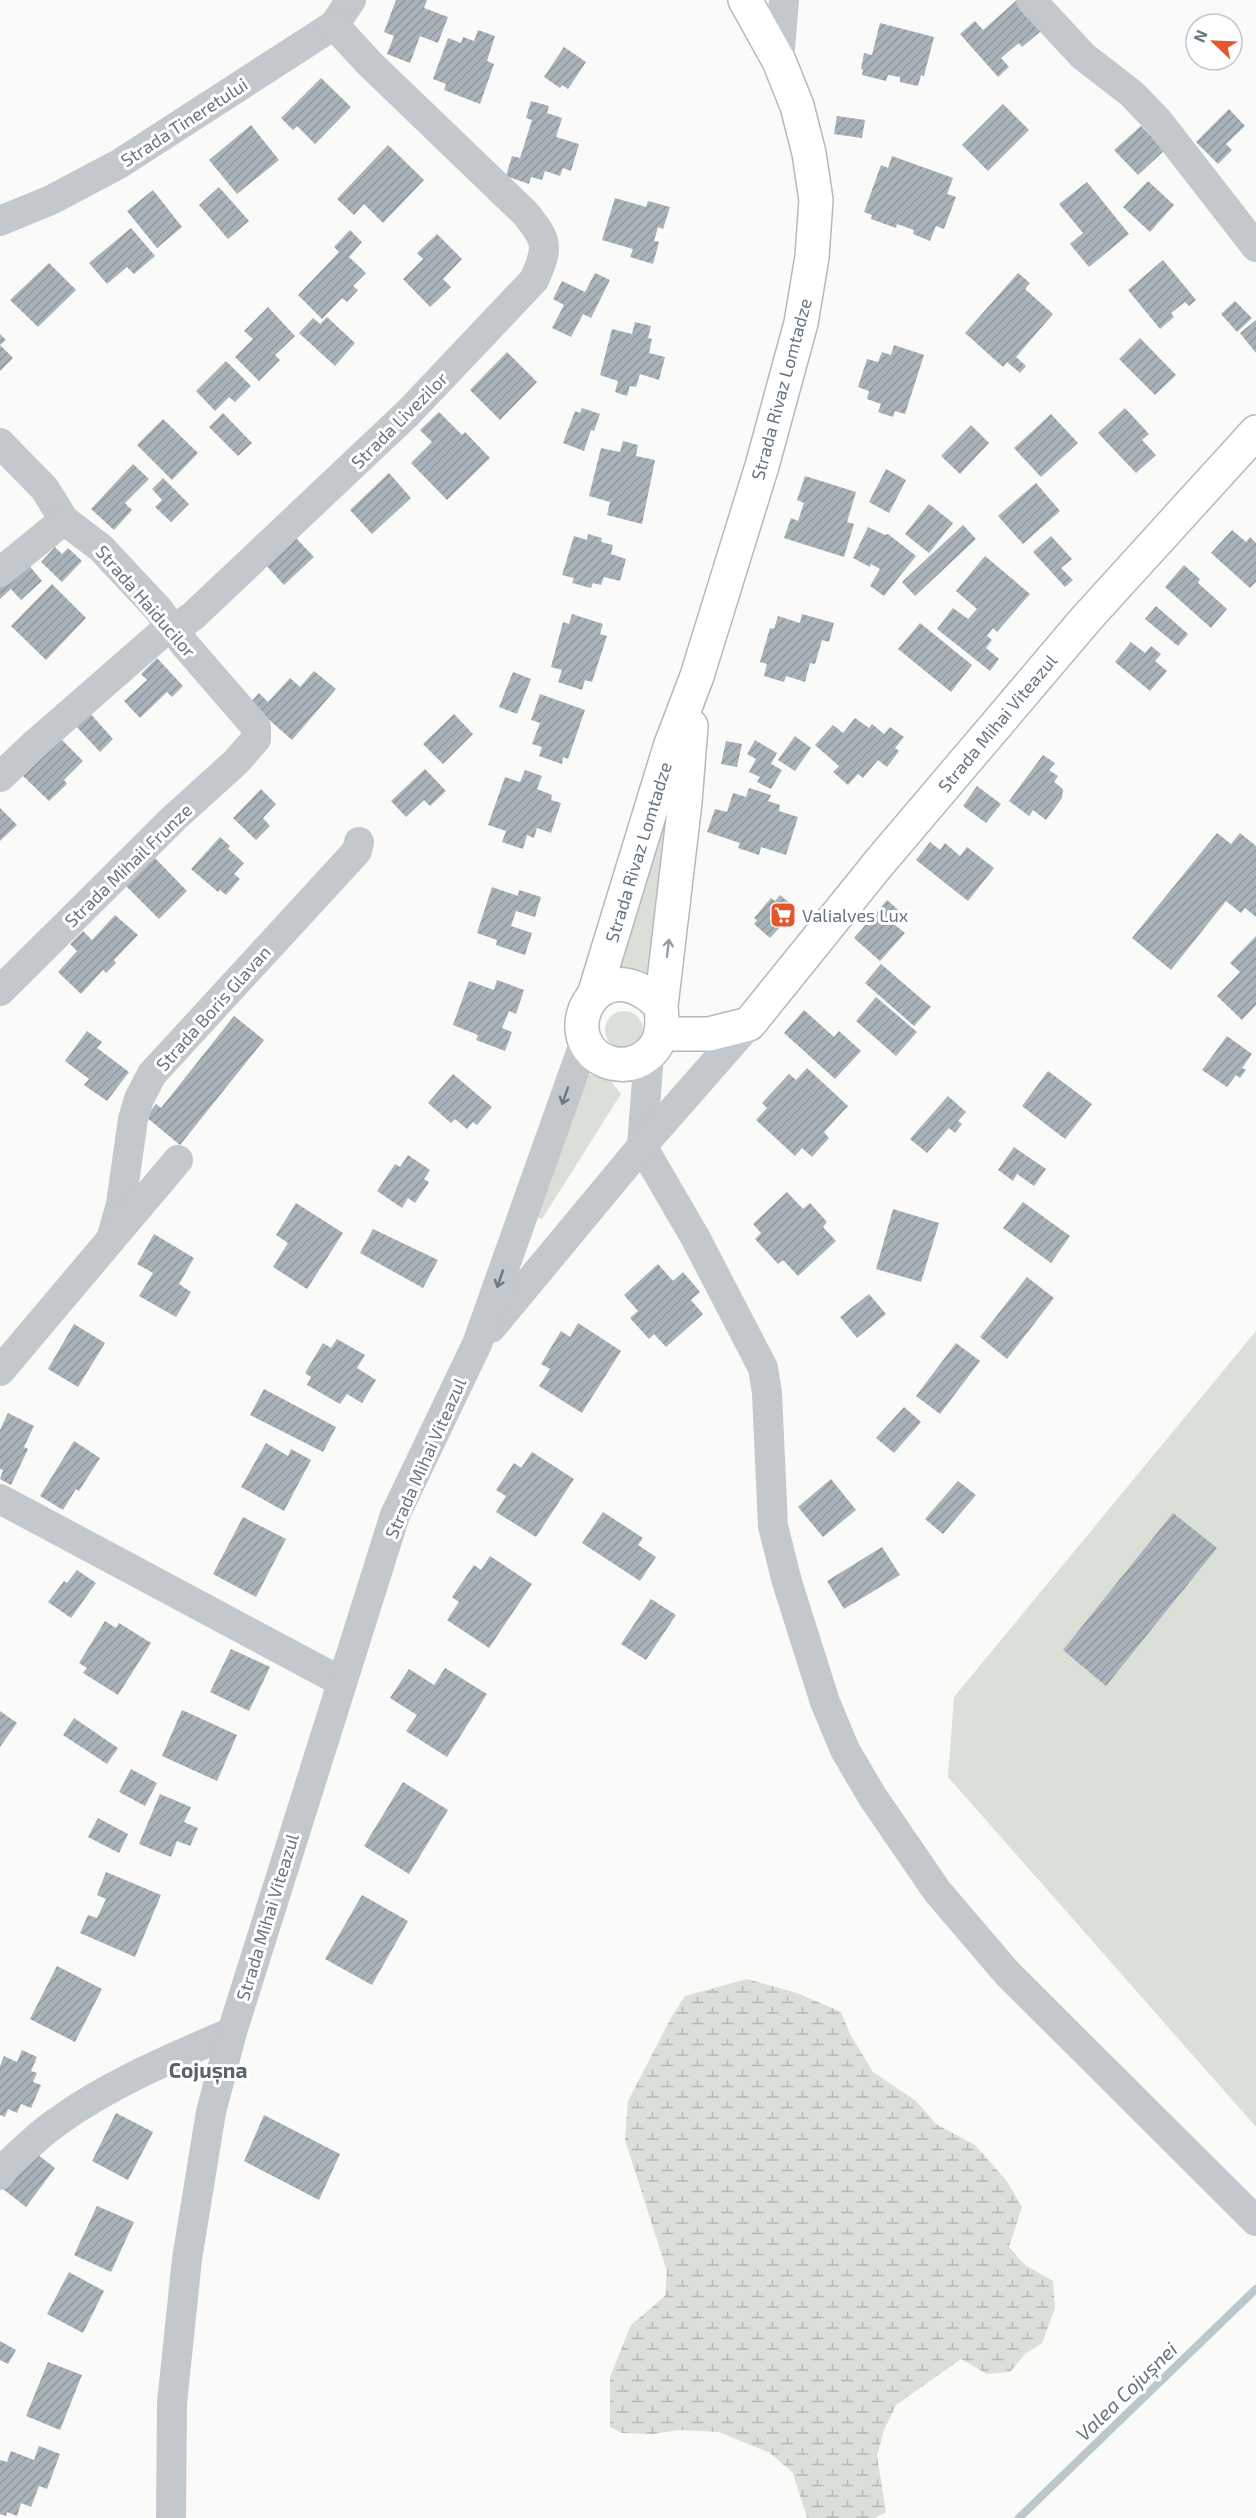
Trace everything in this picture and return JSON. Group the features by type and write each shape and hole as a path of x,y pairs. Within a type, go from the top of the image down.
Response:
{"street":[{"name":"Strada Tineretului","path":"0,221 51,200 119,164 334,25 351,0"},
{"name":"Strada Rivaz Lomtadze","path":"594,995 670,747 697,676 784,391 801,323 812,257 816,200 809,153 797,106 779,61 745,0"},
{"path":"779,61 784,0"},
{"path":"1031,0 1083,56 1132,94 1158,121 1256,247"},
{"name":"Strada Livezilor","path":"0,777 170,626 182,624 193,616 408,413 534,280 545,256 542,234 525,213 369,63 334,25"},
{"name":"Strada Mihai Viteazul","path":"477,1344 642,1146 749,1024 879,863 1086,619 1256,432"},
{"name":"Strada Haiducilor","path":"0,443 45,489 64,520 101,548 158,609 170,626 246,713 256,727 256,739"},
{"path":"0,572 64,520"},
{"name":"Strada Rivaz Lomtadze","path":"657,1031 697,676"},
{"name":"Strada Mihail Frunze","path":"0,992 173,819 236,762 256,739"},
{"name":"Strada Boris Glavan","path":"112,1236 121,1204 133,1119 152,1074 357,851 359,842"},
{"path":"657,1031 639,1061 618,1065 604,1061 591,1052 581,1026 583,1012 594,995 609,986 628,984 649,994 657,1031 642,1146 695,1237 763,1368 767,1393 773,1526 787,1582 825,1702 845,1750 872,1796 937,1891 1007,1973 1256,2221"},
{"path":"657,1031 709,1034 749,1024"},
{"name":"Strada Mihai Viteazul","path":"171,2518 172,2403 187,2259 212,2112 232,2032 395,1515 477,1344 585,1041"},
{"name":"Strada Boris Glavan","path":"0,1371 178,1160"},
{"path":"0,1499 342,1682"},
{"path":"0,2175 5,2167 56,2122 99,2095 176,2056 232,2032"}],"green space":[{"path":"672,786 650,979 619,966"},
{"path":"624,1011 638,1016 643,1030 638,1044 624,1049 610,1044 605,1030 610,1016"},
{"path":"586,1075 606,1075 621,1094 542,1219 536,1217"},
{"path":"1256,1331 1256,2127 948,1777 954,1697"},
{"path":"747,1979 797,1993 841,2012 850,2034 873,2072 916,2101 936,2124 975,2145 1006,2180 1022,2207 1009,2247 1025,2265 1053,2281 1055,2308 1042,2343 1025,2354 1010,2372 987,2374 961,2359 896,2405 884,2430 877,2456 886,2512 875,2518 807,2518 793,2473 770,2453 719,2432 679,2430 653,2434 622,2433 610,2427 610,2377 631,2325 665,2296 667,2271 625,2140 628,2101 671,2018 685,1996"}],"building":[{"path":"396,0 427,0 424,8 448,17 438,43 420,36 410,63 387,54 394,36 384,32"},
{"path":"1017,0 1046,27 1022,47 1019,43 1001,58 1009,67 998,77 960,34 975,21 983,30"},
{"path":"880,23 934,37 924,76 921,75 918,86 900,82 900,77 888,75 886,81 862,75 864,53 872,55"},
{"path":"478,30 495,36 487,61 494,64 480,104 444,90 446,84 433,79 448,38 461,43 463,37 474,41"},
{"path":"564,47 586,62 568,89 562,85 560,88 544,77"},
{"path":"321,78 351,107 315,144 297,126 293,130 281,118"},
{"path":"531,101 549,106 547,113 562,118 556,137 579,144 571,171 563,168 560,176 545,171 542,180 531,177 529,184 506,176 512,156 520,158 532,120 526,118"},
{"path":"1003,104 1029,130 988,171 962,145"},
{"path":"1229,109 1245,126 1226,144 1232,150 1218,164 1196,142"},
{"path":"837,116 865,120 862,138 834,134"},
{"path":"251,125 279,160 237,194 209,160"},
{"path":"1141,126 1165,150 1138,175 1114,150"},
{"path":"388,145 424,180 383,223 364,204 354,215 337,199"},
{"path":"892,156 953,178 947,194 956,197 944,229 936,226 930,241 913,234 914,230 897,224 896,228 871,219 872,215 864,212 881,165 888,168"},
{"path":"1148,181 1174,205 1150,232 1123,207"},
{"path":"1087,182 1129,234 1089,267 1070,244 1083,233 1059,204"},
{"path":"219,187 249,221 228,239 199,205"},
{"path":"153,190 182,227 157,248 127,211"},
{"path":"615,198 646,207 648,201 670,207 663,229 658,227 654,241 659,242 653,264 630,257 633,249 602,240"},
{"path":"131,228 155,256 134,274 127,267 107,284 89,263"},
{"path":"350,230 362,242 349,257 366,273 353,286 358,290 347,302 342,298 322,319 298,295 339,252 334,247"},
{"path":"437,234 462,259 443,279 451,287 430,307 403,279 423,259 417,253"},
{"path":"1163,260 1196,300 1189,306 1185,302 1171,313 1174,317 1160,329 1128,290"},
{"path":"49,263 76,290 38,327 10,300"},
{"path":"595,273 610,280 591,318 583,314 571,337 552,328 564,305 553,299 562,281 585,292"},
{"path":"1018,273 1030,283 1025,289 1053,314 1016,357 1026,366 1020,373 1007,362 1003,367 965,333"},
{"path":"1235,301 1252,318 1237,332 1221,314"},
{"path":"268,307 295,336 275,355 280,360 259,381 235,357 253,339 244,331"},
{"path":"327,317 355,343 335,366 299,333 313,318 320,324"},
{"path":"1256,320 1256,353 1240,333"},
{"path":"635,322 651,326 648,338 652,339 649,353 665,357 659,380 640,374 636,387 630,386 627,396 615,392 618,381 600,375 612,329 632,334"},
{"path":"0,334 6,340 0,345"},
{"path":"1140,338 1176,375 1155,395 1119,359"},
{"path":"0,345 13,358 0,371"},
{"path":"894,345 924,355 905,414 895,411 893,417 878,412 881,404 867,399 869,391 858,387 867,359 878,362 882,352 891,355"},
{"path":"507,352 537,382 500,420 470,390"},
{"path":"226,361 251,386 235,402 229,397 215,411 196,391"},
{"path":"582,408 600,414 594,431 591,430 584,451 563,443 575,411 580,413"},
{"path":"1125,408 1149,434 1142,440 1156,455 1136,473 1098,433"},
{"path":"439,412 462,435 465,432 490,458 447,500 411,463 432,442 420,430"},
{"path":"223,413 252,443 238,456 209,427"},
{"path":"1051,414 1078,443 1041,477 1014,448"},
{"path":"163,419 198,453 172,480 137,445"},
{"path":"971,425 989,443 960,474 941,456"},
{"path":"623,441 638,445 636,456 655,460 642,524 607,515 610,502 589,496 601,448 620,452"},
{"path":"133,464 149,479 125,503 132,510 114,530 91,509"},
{"path":"886,469 906,480 889,513 869,502"},
{"path":"389,473 411,498 372,534 350,510"},
{"path":"805,476 856,492 847,522 854,524 844,557 784,538 791,518 798,521 804,503 797,500"},
{"path":"163,478 189,504 171,522 155,507 162,500 152,489"},
{"path":"1036,483 1060,511 1023,544 998,516"},
{"path":"929,504 953,523 929,553 905,534"},
{"path":"963,525 976,539 915,596 902,582"},
{"path":"868,527 885,535 888,534 916,556 884,596 870,586 880,569 871,564 870,567 853,558"},
{"path":"1232,530 1246,542 1250,537 1256,543 1256,582 1250,588 1211,553"},
{"path":"588,534 602,538 601,542 613,545 611,554 626,559 620,581 604,577 601,585 593,583 591,588 572,583 574,578 562,575 574,536 587,540"},
{"path":"294,536 314,557 284,585 265,564"},
{"path":"1051,536 1072,559 1061,568 1073,580 1065,587 1033,552"},
{"path":"55,547 62,554 68,548 82,561 62,582 41,562"},
{"path":"985,556 1030,594 997,632 993,628 987,636 992,640 986,648 999,659 990,671 937,629 953,608 968,619 977,609 956,591"},
{"path":"27,563 42,581 21,600 11,589 0,599 0,587"},
{"path":"1184,565 1200,579 1198,583 1227,609 1211,628 1165,587"},
{"path":"52,584 86,618 46,660 11,626"},
{"path":"1156,606 1188,634 1178,646 1145,619"},
{"path":"572,614 603,624 600,634 607,636 592,682 585,680 582,690 558,682 562,670 551,667 563,622 569,624"},
{"path":"802,614 834,623 829,642 822,640 815,664 810,663 805,682 786,676 784,682 764,676 767,664 760,662 770,628 774,629 778,616 800,623"},
{"path":"920,623 972,665 951,692 898,649"},
{"path":"1131,642 1145,653 1151,646 1161,654 1155,661 1167,671 1150,691 1115,662"},
{"path":"157,658 183,686 172,697 167,692 140,718 124,701 147,680 141,674"},
{"path":"314,671 336,689 292,740 250,703 259,693 268,702 290,678 300,687"},
{"path":"513,672 531,679 517,714 499,707"},
{"path":"540,694 585,710 568,759 563,757 562,764 539,756 542,747 532,744 540,723 531,720"},
{"path":"88,711 113,739 100,752 74,724"},
{"path":"454,714 473,734 443,764 423,744"},
{"path":"855,718 869,728 872,724 884,734 890,727 904,737 895,748 899,751 887,767 878,760 863,778 858,774 848,785 833,772 839,766 815,745 833,725 843,733"},
{"path":"795,736 811,748 795,771 778,760"},
{"path":"61,739 83,761 64,780 67,784 49,801 23,776"},
{"path":"755,740 777,753 771,764 782,770 771,789 757,782 760,777 749,772 756,759 747,754"},
{"path":"726,741 742,744 737,767 721,764"},
{"path":"1043,755 1055,763 1049,770 1058,776 1054,782 1063,789 1062,798 1046,820 1033,810 1029,816 1009,801"},
{"path":"425,769 446,791 430,806 424,800 406,817 391,801"},
{"path":"525,770 542,776 537,789 552,795 551,800 561,803 551,833 537,828 534,838 527,835 523,849 502,842 506,831 488,825 505,777 520,782"},
{"path":"977,786 1001,804 986,823 963,806"},
{"path":"749,788 771,795 768,801 780,805 779,811 798,817 786,855 761,847 759,855 738,848 740,843 707,832 715,809 727,812 733,793 746,797"},
{"path":"261,789 276,804 263,818 270,826 256,840 233,818"},
{"path":"0,808 17,825 0,841"},
{"path":"1217,833 1231,844 1240,833 1256,846 1256,917 1245,908 1241,913 1226,901 1171,970 1132,938"},
{"path":"220,837 230,846 228,849 244,863 234,874 240,879 226,895 220,890 218,892 191,869"},
{"path":"930,842 940,850 945,843 960,856 967,847 994,868 968,901 916,860"},
{"path":"152,855 187,891 159,919 124,884"},
{"path":"492,887 518,896 519,890 541,897 535,917 516,911 511,926 532,933 525,955 496,945 497,940 477,933"},
{"path":"780,895 792,905 791,915 770,938 754,924 757,920 754,918 771,898 775,901"},
{"path":"887,900 904,915 895,925 905,933 880,961 854,938"},
{"path":"115,915 138,935 114,960 116,963 106,973 103,970 81,994 58,972 77,951 70,944 83,931 92,940"},
{"path":"1256,936 1256,1005 1242,1020 1217,996 1240,972 1230,963"},
{"path":"881,964 931,1007 914,1026 865,983"},
{"path":"497,980 524,990 516,1014 509,1011 502,1028 512,1032 505,1051 476,1040 478,1035 453,1025 469,981 494,990"},
{"path":"876,997 917,1032 896,1056 856,1021"},
{"path":"804,1010 834,1037 839,1031 861,1051 835,1079 784,1033"},
{"path":"234,1016 264,1040 180,1145 146,1117 156,1104 161,1108"},
{"path":"87,1031 102,1042 97,1048 129,1072 107,1101 84,1085 89,1079 65,1061"},
{"path":"1227,1036 1252,1054 1242,1068 1246,1070 1240,1078 1236,1075 1227,1087 1202,1070"},
{"path":"807,1068 848,1106 824,1132 829,1138 812,1157 802,1148 795,1156 756,1120 767,1108 762,1103 789,1074 796,1080"},
{"path":"1048,1071 1092,1104 1065,1139 1022,1106"},
{"path":"453,1074 492,1107 477,1125 473,1122 467,1129 455,1119 451,1123 428,1103"},
{"path":"948,1096 966,1112 958,1121 962,1124 955,1133 949,1128 927,1153 910,1139"},
{"path":"1014,1147 1046,1169 1034,1186 1017,1174 1013,1181 998,1170"},
{"path":"408,1155 430,1170 424,1179 429,1182 415,1203 408,1198 402,1208 377,1191 395,1164 400,1167"},
{"path":"787,1192 803,1209 810,1203 827,1222 823,1227 836,1241 798,1276 783,1260 778,1264 755,1239 761,1233 753,1224"},
{"path":"1023,1202 1070,1236 1051,1263 1003,1228"},
{"path":"296,1203 343,1233 307,1289 273,1267 288,1243 276,1235"},
{"path":"893,1209 939,1223 921,1282 876,1269"},
{"path":"373,1229 438,1260 423,1288 360,1253"},
{"path":"154,1234 194,1258 179,1284 191,1292 176,1317 139,1296 153,1273 137,1264"},
{"path":"658,1264 673,1281 683,1272 700,1292 691,1300 703,1314 666,1347 654,1334 649,1339 630,1318 638,1311 624,1295"},
{"path":"1027,1277 1054,1298 1007,1359 980,1337"},
{"path":"869,1294 886,1314 857,1338 840,1317"},
{"path":"578,1323 621,1351 582,1413 539,1386 550,1369 541,1364 561,1331 570,1337"},
{"path":"74,1324 105,1343 78,1387 48,1369"},
{"path":"337,1339 365,1355 357,1368 376,1380 362,1403 347,1394 340,1404 307,1385 311,1377 305,1373 323,1343 331,1348"},
{"path":"956,1343 980,1361 940,1414 916,1396"},
{"path":"264,1389 336,1427 323,1452 250,1415"},
{"path":"904,1407 921,1422 894,1453 876,1438"},
{"path":"8,1413 34,1426 24,1447 28,1449 11,1485 0,1479 3,1470 0,1469 0,1430"},
{"path":"74,1441 100,1458 79,1491 76,1489 63,1510 40,1496"},
{"path":"266,1443 288,1456 291,1449 311,1460 284,1511 241,1487"},
{"path":"532,1452 574,1479 536,1537 496,1512 506,1496 496,1490 514,1463 521,1468"},
{"path":"831,1479 856,1510 823,1537 798,1507"},
{"path":"958,1481 976,1495 943,1534 925,1519"},
{"path":"603,1512 643,1538 638,1545 656,1557 640,1581 582,1543"},
{"path":"1173,1513 1217,1548 1106,1686 1063,1650"},
{"path":"243,1517 286,1539 256,1597 213,1574"},
{"path":"882,1547 900,1575 844,1609 827,1581"},
{"path":"490,1556 532,1584 489,1648 447,1620 459,1602 452,1597 474,1565 481,1570"},
{"path":"77,1570 96,1583 71,1618 48,1602 64,1581 67,1583"},
{"path":"651,1599 676,1615 646,1660 621,1644"},
{"path":"105,1621 116,1628 119,1623 151,1643 118,1695 83,1673 87,1668 79,1663"},
{"path":"231,1649 270,1667 249,1711 210,1692"},
{"path":"445,1668 487,1694 447,1757 406,1731 417,1715 390,1698 409,1669 434,1685"},
{"path":"182,1710 237,1735 217,1781 162,1756"},
{"path":"0,1711 17,1723 0,1747"},
{"path":"74,1718 118,1748 107,1764 63,1735"},
{"path":"131,1769 157,1783 145,1806 119,1792"},
{"path":"403,1782 448,1810 409,1874 364,1846"},
{"path":"160,1794 191,1807 184,1822 198,1828 190,1846 177,1841 171,1857 139,1844"},
{"path":"98,1818 128,1834 119,1853 88,1837"},
{"path":"106,1872 161,1895 135,1957 80,1933 88,1915 97,1918 106,1899 97,1895"},
{"path":"362,1895 408,1921 372,1985 325,1959"},
{"path":"57,1966 102,1989 75,2042 30,2019"},
{"path":"22,2050 37,2057 31,2071 37,2073 33,2082 41,2085 31,2108 21,2104 17,2113 8,2109 5,2117 0,2115 0,2066 4,2056 17,2062"},
{"path":"116,2113 153,2132 128,2180 92,2161"},
{"path":"264,2115 340,2154 319,2200 244,2161"},
{"path":"33,2151 55,2168 26,2207 3,2189"},
{"path":"97,2206 134,2222 111,2272 74,2255"},
{"path":"69,2272 104,2291 83,2333 47,2314"},
{"path":"0,2341 16,2350 8,2364 0,2360"},
{"path":"48,2362 82,2375 60,2430 26,2416"},
{"path":"39,2446 60,2454 47,2489 39,2486 31,2507 21,2503 17,2516 7,2512 6,2516 0,2514 0,2460 7,2462 11,2451 34,2460"}],"waterway":[{"name":"Valea Cojușnei","path":"1019,2518 1256,2289"}],"place":[{"name":"Valialves Lux","path":"783,915"}],"district":[{"name":"Cojușna","path":"208,2069"}]}
